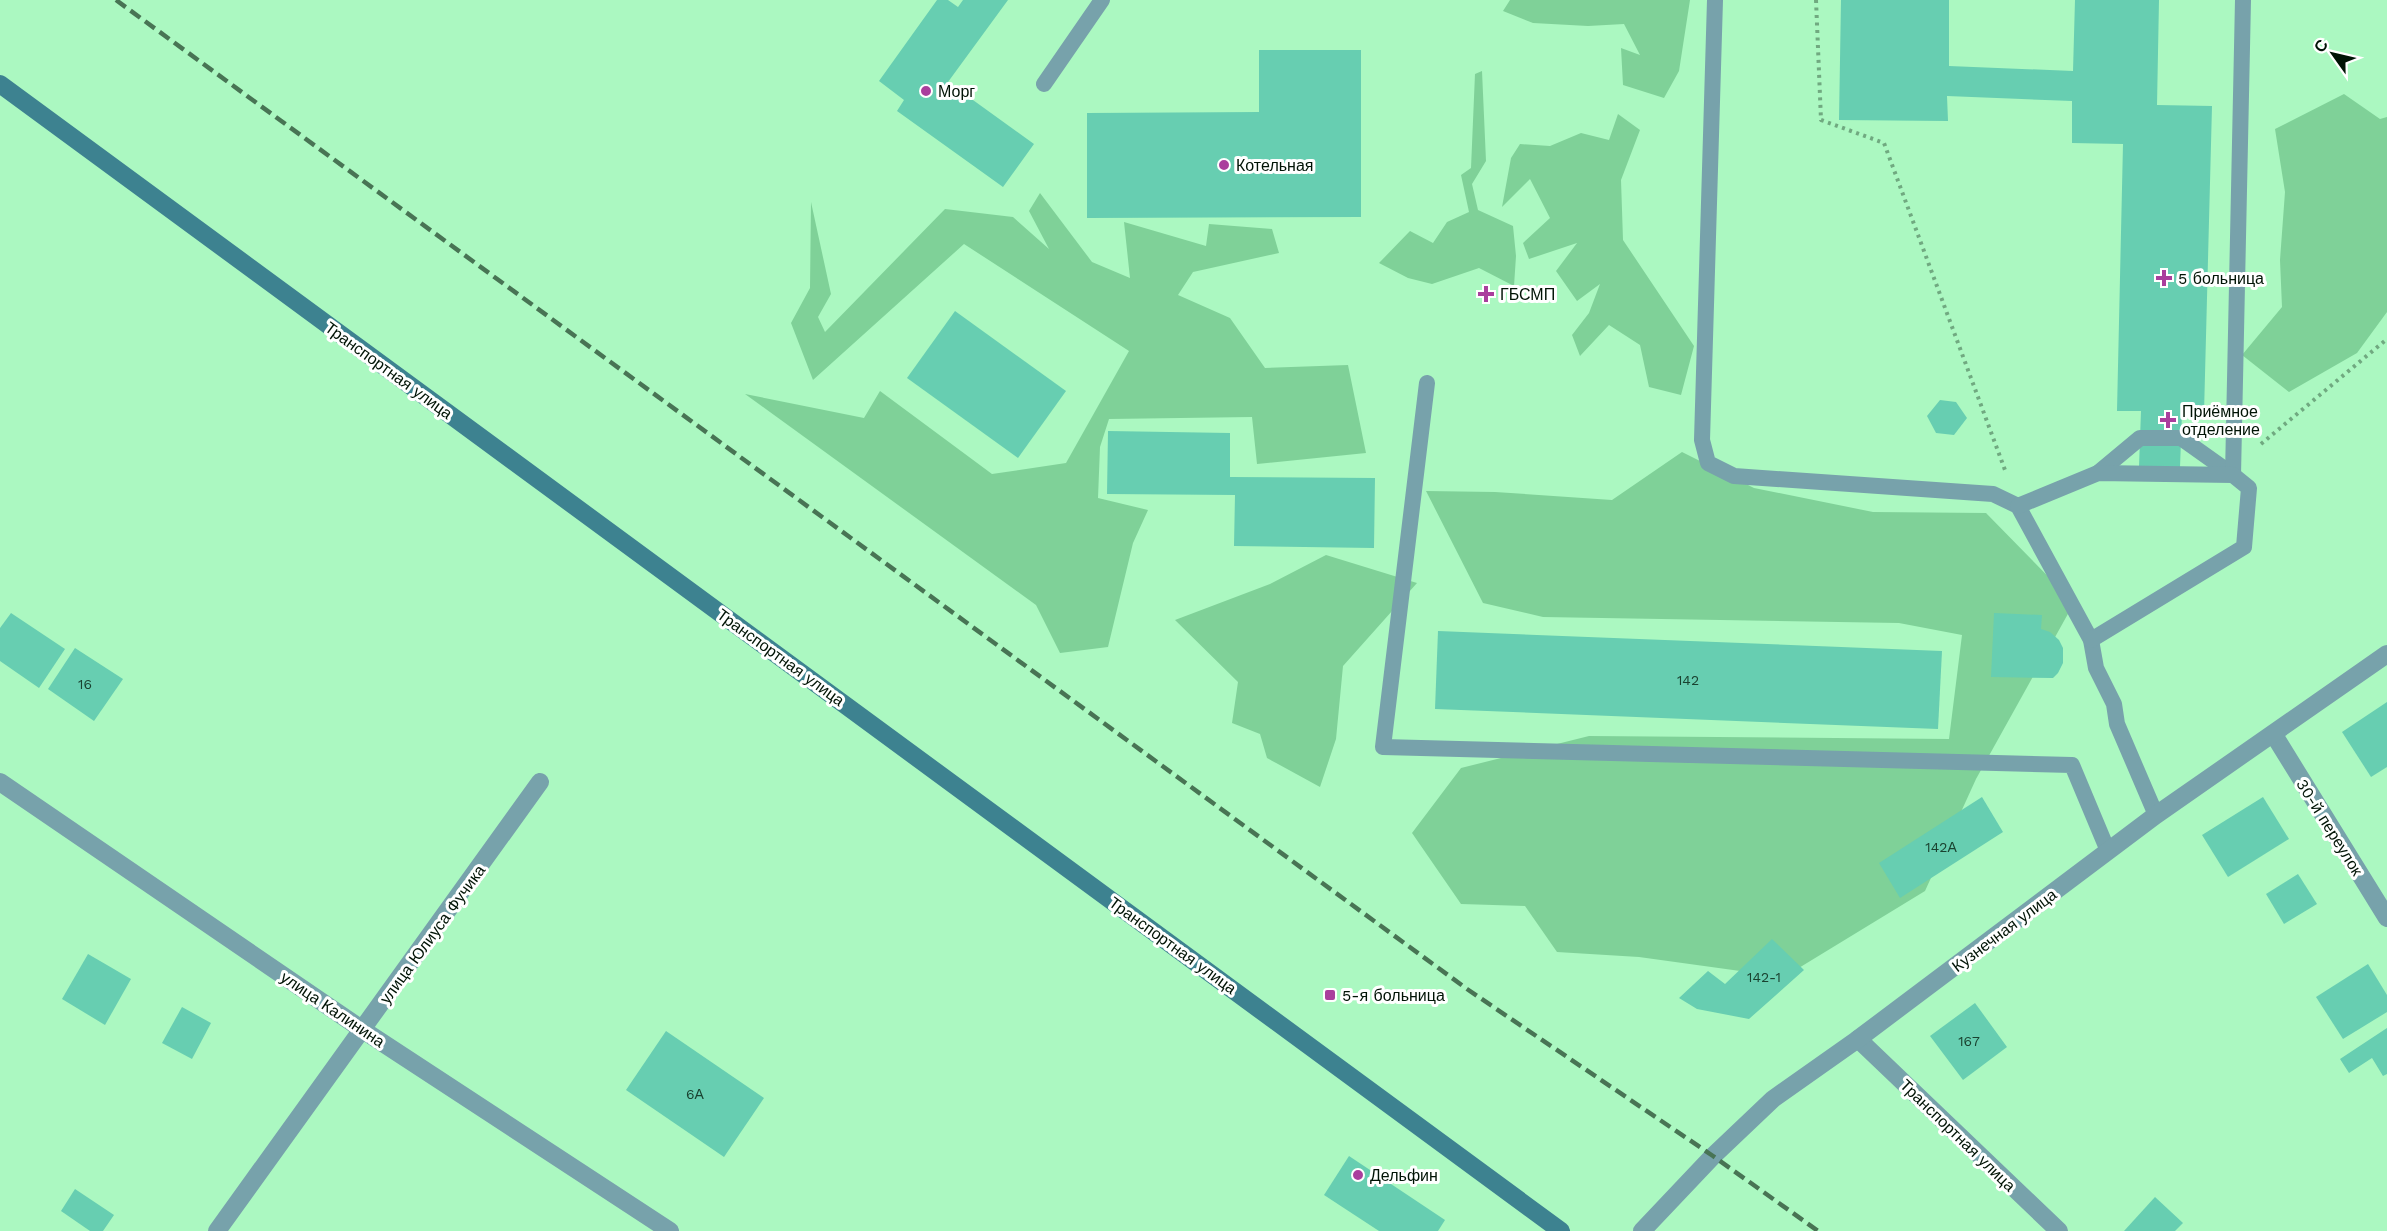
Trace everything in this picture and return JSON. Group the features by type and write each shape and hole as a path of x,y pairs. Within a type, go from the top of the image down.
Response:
{"main road":[{"name":"Транспортная улица","path":"0,84 1561,1231"}],"street":[{"name":"Кузнечная улица","path":"1642,1231 1713,1156 1773,1099 1858,1039 2156,815 2274,735 2387,654"},
{"name":"30-й переулок","path":"2274,735 2387,918"},
{"name":"улица Калинина","path":"0,782 363,1030 670,1231"},
{"name":"улица Юлиуса Фучика","path":"217,1231 540,782"},
{"name":"Транспортная улица","path":"1858,1039 2059,1231"}],"lane":[{"path":"1044,84 1102,0"},
{"path":"1715,0 1701,440 1708,463 1734,476 1993,494 2018,506 2091,640 2096,668 2114,704 2117,724 2156,815"},
{"path":"2233,472 2243,0"},
{"path":"1427,383 1383,747 2072,765 2108,851"},
{"path":"2018,506 2098,473 2140,438 2181,438 2233,472 2249,488 2244,547 2091,640"},
{"path":"2098,473 2233,472"}],"path":[{"path":"1816,0 1821,120 1884,143 2018,506"},
{"path":"2233,472 2387,339"}],"green space":[{"path":"1510,0 1690,0 1679,71 1664,98 1623,85 1621,48 1640,55 1624,24 1588,26 1533,23 1503,11"},
{"path":"1482,71 1486,161 1472,184 1478,210 1513,226 1516,256 1514,286 1479,268 1432,284 1408,278 1379,263 1410,231 1433,243 1447,222 1469,212 1461,175 1471,168 1475,74"},
{"path":"2344,94 2380,119 2387,117 2387,312 2357,353 2289,392 2242,355 2282,307 2280,260 2285,192 2275,129"},
{"path":"1618,114 1640,130 1621,180 1623,240 1694,346 1681,395 1649,387 1640,345 1609,325 1580,356 1572,335 1589,313 1600,284 1577,301 1556,271 1577,243 1529,259 1523,243 1550,218 1530,179 1502,207 1511,158 1520,144 1550,146 1581,133 1609,140"},
{"path":"1040,193 1092,262 1130,278 1124,222 1206,246 1209,224 1272,229 1279,253 1193,272 1178,295 1230,318 1265,368 1348,365 1366,453 1257,464 1252,417 1109,419 1100,447 1098,498 1148,510 1133,543 1108,647 1060,653 1036,605 745,394 864,418 880,391 992,474 1066,463 1129,351 964,244 813,380 791,323 810,288 811,202 831,294 818,317 825,332 945,209 1013,217 1049,249 1029,211"},
{"path":"1682,452 1754,488 1873,512 1986,513 2074,603 1976,779 1925,891 1784,977 1639,957 1557,952 1525,906 1461,904 1412,833 1461,768 1589,736 1949,739 1962,635 1899,623 1543,617 1483,603 1426,491 1495,492 1612,500"},
{"path":"1326,555 1417,583 1343,666 1336,739 1320,787 1267,758 1260,734 1232,723 1238,682 1175,620 1270,584"}],"building":[{"name":"Морг","path":"937,0 948,0 958,7 963,0 1008,0 948,82 1034,144 1003,187 897,111 904,100 879,81"},
{"name":"5 больница","path":"1841,0 1949,0 1949,66 2073,71 2075,0 2159,0 2157,105 2212,106 2204,413 2182,413 2180,467 2139,467 2141,411 2117,411 2123,144 2072,143 2072,101 1947,96 1948,121 1839,120"},
{"name":"Котельная","path":"1259,50 1361,50 1361,217 1087,218 1087,113 1259,112"},
{"path":"955,311 1066,391 1018,458 907,378"},
{"path":"1940,400 1956,402 1967,418 1954,435 1936,433 1927,416"},
{"path":"1108,431 1230,433 1230,477 1375,478 1374,548 1234,546 1235,495 1107,494"},
{"path":"11,613 65,649 39,688 0,661 0,628"},
{"path":"1994,613 2042,615 2041,629 2050,632 2059,640 2063,648 2063,663 2053,678 1991,677"},
{"path":"1438,631 1942,651 1938,729 1435,709"},
{"path":"75,648 123,679 94,721 48,689"},
{"path":"2387,702 2387,767 2371,777 2342,732"},
{"path":"1982,797 2003,832 1900,898 1879,863"},
{"path":"2263,797 2289,839 2228,877 2202,835"},
{"path":"2298,874 2317,904 2284,924 2266,894"},
{"path":"1772,939 1804,970 1749,1019 1697,1009 1679,998 1708,971 1725,984"},
{"path":"88,954 131,979 105,1025 62,999"},
{"path":"2368,964 2387,995 2387,1012 2343,1039 2316,997"},
{"path":"1975,1003 2007,1047 1963,1080 1930,1036"},
{"path":"182,1007 211,1023 192,1059 162,1043"},
{"path":"2387,1028 2387,1074 2383,1076 2372,1058 2349,1073 2340,1059"},
{"path":"666,1031 764,1098 724,1157 626,1090"},
{"name":"Дельфин","path":"1349,1156 1445,1220 1438,1231 1379,1231 1324,1195"},
{"path":"75,1189 114,1215 103,1231 90,1231 61,1211"},
{"path":"2155,1197 2183,1223 2175,1231 2124,1231"}],"railway":[{"path":"116,0 1467,989 1713,1156 1818,1231"}],"place":[{"name":"Морг","path":"926,91"},
{"name":"Котельная","path":"1224,165"},
{"name":"5 больница","path":"2164,278"},
{"name":"ГБСМП","path":"1486,294"},
{"name":"Приёмное отделение","path":"2168,420"},
{"name":"5-я больница","path":"1330,995"},
{"name":"Дельфин","path":"1358,1175"}]}
